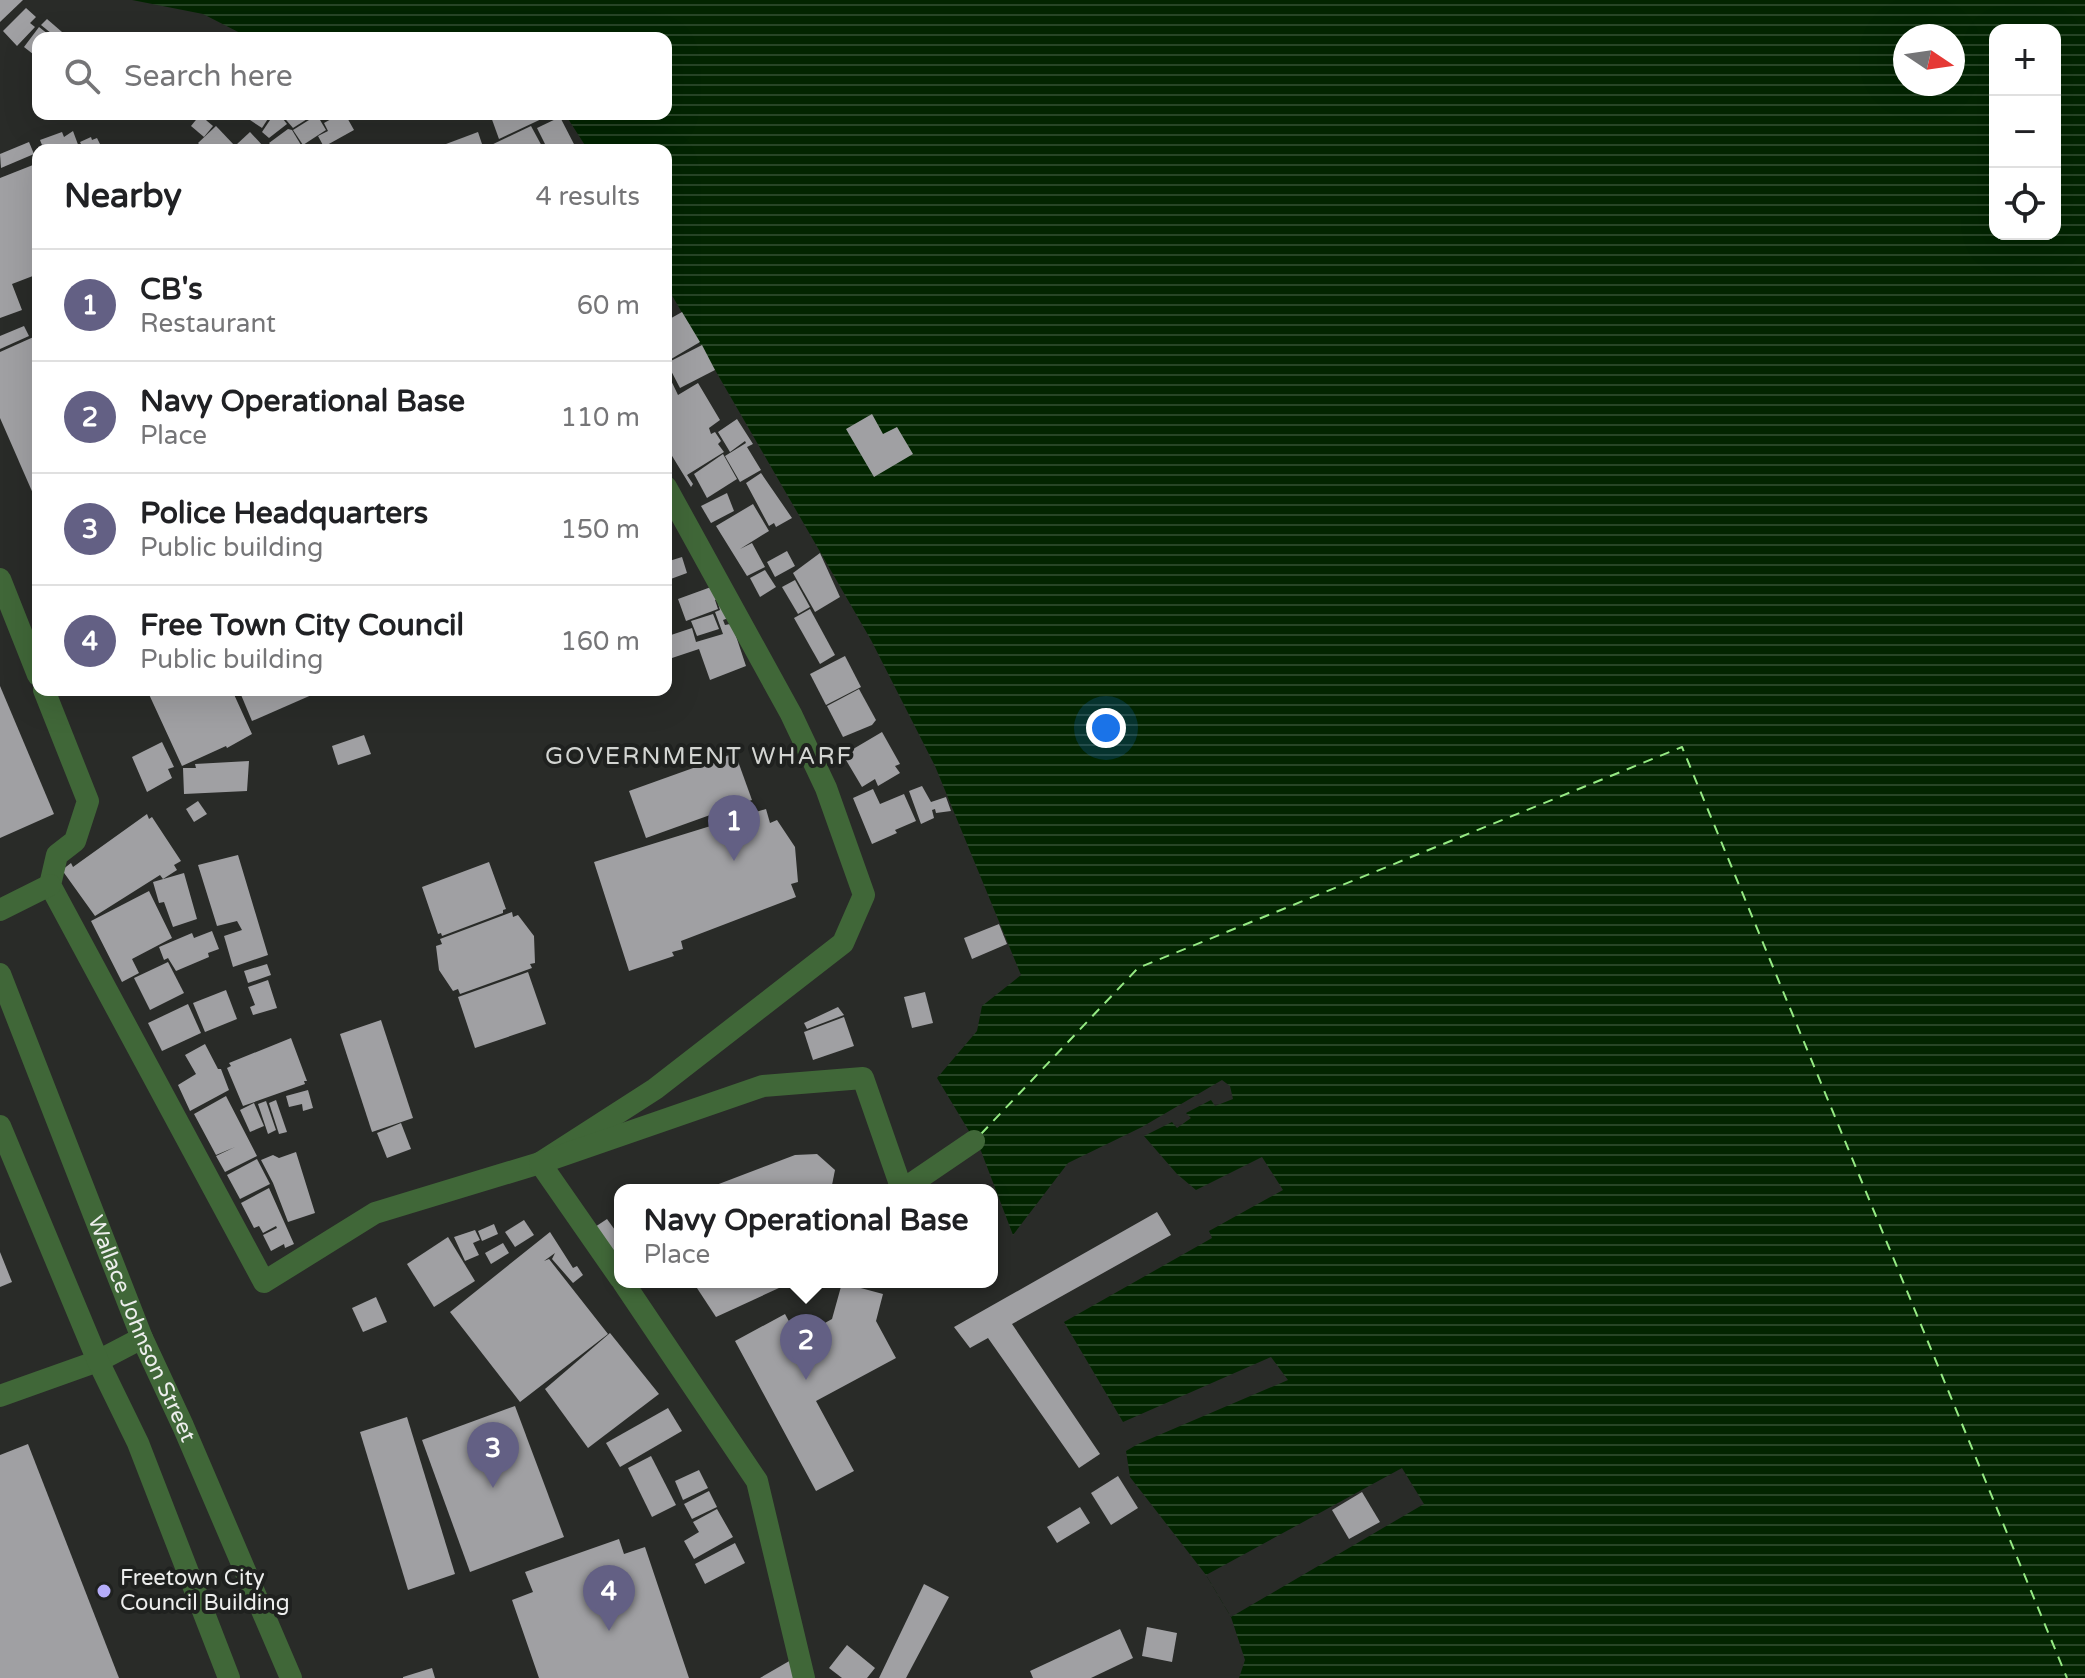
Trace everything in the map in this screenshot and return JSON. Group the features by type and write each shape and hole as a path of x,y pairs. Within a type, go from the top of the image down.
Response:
{"street":[{"path":"540,1163 655,1089 843,943 864,895 826,788 791,714 672,498"},
{"path":"0,579 32,660"},
{"path":"46,696 88,801 75,841 57,855 50,885 264,1282 375,1213 540,1163 763,1086 863,1078 900,1184"},
{"path":"0,910 50,885"},
{"name":"Wallace Johnson Street","path":"0,974 142,1338 291,1678"},
{"path":"0,1126 98,1361 138,1443 229,1678"},
{"path":"911,1184 974,1141"},
{"path":"540,1163 614,1270"},
{"path":"626,1288 757,1481 804,1678"},
{"path":"0,1396 98,1361 142,1338"}],"shaded area":[{"path":"132,0 2085,0 2085,1678 1239,1678 1245,1660 1231,1617 1206,1575 1130,1477 1126,1451 1288,1380 1271,1357 1123,1422 1064,1322 1212,1238 1209,1231 1283,1190 1262,1157 1196,1190 1177,1174 1144,1136 1172,1122 1177,1128 1191,1118 1186,1113 1211,1100 1215,1106 1233,1099 1230,1086 1222,1080 1142,1127 1068,1163 1013,1235 998,1196 998,1184 994,1184 981,1151 937,1078 977,1031 982,1006 1021,975 935,766 871,640 672,295 672,144 584,144 569,120 672,120 672,32 238,32 203,14"}],"pier":[{"path":"1402,1468 1424,1504 1231,1617 1206,1575"}],"building":[{"path":"0,0 23,0 0,22"},
{"path":"26,8 36,17 30,23 35,27 17,46 3,31"},
{"path":"47,19 62,32 50,32 41,25"},
{"path":"32,36 32,53 24,47"},
{"path":"196,120 206,120 213,126 204,137 191,126"},
{"path":"250,120 267,120 262,128"},
{"path":"270,120 284,120 287,124 269,138 262,132"},
{"path":"286,120 306,120 293,128"},
{"path":"309,120 320,120 326,130 302,144 293,130"},
{"path":"348,120 354,130 329,144 322,144 318,136 328,131 324,123"},
{"path":"492,120 539,120 499,139"},
{"path":"554,120 562,120 574,144 545,144 537,128"},
{"path":"216,126 233,144 199,144"},
{"path":"531,126 541,144 493,144"},
{"path":"288,129 292,130 300,144 270,144"},
{"path":"73,131 78,144 42,144 40,140 62,132 64,137"},
{"path":"250,132 261,144 237,144"},
{"path":"478,132 482,144 446,144"},
{"path":"91,137 92,140 97,138 100,144 81,144"},
{"path":"29,142 32,149 32,155 1,168 0,154"},
{"path":"32,165 32,276 12,284 22,310 0,318 0,178"},
{"path":"682,312 700,342 672,358 672,318"},
{"path":"24,326 29,336 0,349 0,336"},
{"path":"32,338 32,491 0,418 0,352"},
{"path":"702,345 715,370 680,388 672,373 672,360"},
{"path":"672,382 678,395 698,383 720,420 709,428 711,434 715,432 721,441 718,444 724,452 687,475 693,484 691,487 672,456"},
{"path":"872,414 883,434 897,427 913,454 874,477 846,429"},
{"path":"737,419 753,444 747,447 761,470 740,482 725,456 746,443 730,452 718,432"},
{"path":"723,454 737,479 707,498 694,474"},
{"path":"761,473 792,518 776,527 774,523 769,526 746,483"},
{"path":"727,493 734,511 711,523 701,506"},
{"path":"753,504 769,531 740,549 752,543 765,567 747,576 716,526"},
{"path":"787,551 795,566 775,577 767,562"},
{"path":"820,553 840,597 815,612 793,573"},
{"path":"682,557 687,573 672,579 672,560"},
{"path":"765,570 776,587 760,597 750,578"},
{"path":"795,580 810,607 798,614 782,587"},
{"path":"711,587 722,597 715,600 718,609 686,621 678,599"},
{"path":"717,600 731,617 723,620 725,625 733,627 746,666 710,680 699,649 672,658 672,635 692,628 696,642 723,634 715,612 720,610"},
{"path":"810,609 835,655 820,664 794,618"},
{"path":"713,614 719,629 697,636 691,621"},
{"path":"845,656 861,687 826,705 810,674"},
{"path":"0,686 54,814 0,838"},
{"path":"859,689 876,720 872,725 843,737 827,706"},
{"path":"150,696 235,696 252,734 182,766"},
{"path":"242,696 309,696 252,721"},
{"path":"882,732 900,764 895,766 900,773 878,786 875,779 862,787 843,755"},
{"path":"364,735 371,754 338,765 332,746"},
{"path":"162,742 174,767 168,769 172,778 147,792 132,757"},
{"path":"735,753 752,800 646,838 629,791"},
{"path":"249,761 247,791 184,794 183,768 196,768 195,764"},
{"path":"922,786 931,802 946,797 951,811 936,813 935,809 932,810 934,818 921,824 909,791"},
{"path":"873,789 880,804 904,794 916,821 872,844 853,798"},
{"path":"198,801 207,814 194,822 186,809"},
{"path":"766,809 770,823 777,820 795,847 798,882 791,884 796,897 681,941 683,949 672,952 674,956 629,971 594,862"},
{"path":"147,814 181,861 174,865 177,870 163,879 160,875 95,916 62,870 71,863 73,867"},
{"path":"238,855 268,955 233,967 224,936 242,930 237,921 217,926 198,865"},
{"path":"489,862 506,909 503,913 442,936 438,934 422,887"},
{"path":"184,873 197,919 173,927 164,902 159,903 153,882"},
{"path":"149,891 172,938 132,959 139,973 122,982 91,921"},
{"path":"512,912 513,917 518,915 534,936 535,963 530,964 532,968 460,994 458,989 453,991 439,970 436,946 442,944 440,939"},
{"path":"999,924 1007,944 972,959 964,938"},
{"path":"212,931 219,949 208,953 209,957 176,971 168,958 164,960 159,947 192,933 194,938"},
{"path":"168,962 184,993 150,1010 134,978"},
{"path":"267,964 271,975 248,983 244,971"},
{"path":"528,972 546,1024 475,1048 458,997"},
{"path":"268,980 277,1008 253,1015 250,1007 255,1005 248,987"},
{"path":"226,990 237,1019 205,1032 193,1003"},
{"path":"925,992 933,1023 912,1028 904,997"},
{"path":"188,1004 201,1033 162,1051 148,1023"},
{"path":"838,1007 844,1015 807,1029 804,1023"},
{"path":"844,1017 854,1046 813,1060 804,1032"},
{"path":"381,1020 413,1118 372,1132 340,1034"},
{"path":"291,1038 307,1081 304,1081 305,1084 243,1106 227,1068 231,1066 229,1063"},
{"path":"205,1044 218,1069 221,1069 229,1090 190,1111 178,1085 196,1074 185,1055"},
{"path":"308,1090 313,1108 303,1111 302,1104 289,1107 286,1096"},
{"path":"226,1096 257,1156 225,1172 216,1156 235,1147 216,1155 194,1114"},
{"path":"276,1100 287,1132 279,1134 269,1103"},
{"path":"266,1101 276,1130 268,1134 258,1104"},
{"path":"254,1103 264,1126 250,1132 240,1110"},
{"path":"401,1123 411,1149 387,1158 377,1133"},
{"path":"296,1152 315,1213 288,1222 261,1160"},
{"path":"817,1154 835,1170 832,1184 719,1184 795,1155"},
{"path":"257,1159 270,1184 240,1199 227,1175"},
{"path":"269,1188 294,1244 285,1248 284,1244 271,1251 263,1235 276,1226 263,1233 259,1226 254,1228 241,1203"},
{"path":"1157,1212 1171,1235 1012,1324 1100,1454 1079,1468 988,1338 970,1348 954,1327"},
{"path":"607,1219 614,1229 612,1252 595,1227"},
{"path":"524,1220 534,1235 515,1247 505,1232"},
{"path":"494,1224 498,1234 482,1241 478,1231"},
{"path":"475,1230 480,1240 473,1243 479,1255 465,1261 454,1237"},
{"path":"550,1232 573,1268 577,1266 583,1275 573,1283 552,1259 555,1253 544,1261 549,1259 608,1334 520,1402 450,1312"},
{"path":"448,1237 475,1281 434,1307 407,1264"},
{"path":"503,1243 509,1253 491,1264 485,1253"},
{"path":"0,1252 12,1282 0,1287"},
{"path":"697,1288 779,1288 716,1317"},
{"path":"841,1288 861,1288 883,1294 876,1321 896,1358 816,1401 854,1471 816,1491 735,1341 785,1314 798,1338 832,1319"},
{"path":"376,1297 387,1322 363,1332 352,1308"},
{"path":"610,1333 659,1394 588,1448 545,1389"},
{"path":"515,1406 564,1537 470,1572 422,1440"},
{"path":"668,1408 682,1431 620,1467 606,1443"},
{"path":"407,1417 455,1574 408,1590 360,1432"},
{"path":"28,1444 119,1678 0,1678 0,1455"},
{"path":"651,1456 676,1505 652,1517 628,1468"},
{"path":"699,1470 708,1488 683,1500 675,1481"},
{"path":"1118,1476 1138,1508 1111,1525 1091,1493"},
{"path":"709,1491 717,1507 692,1519 684,1504"},
{"path":"1362,1492 1380,1522 1349,1539 1332,1510"},
{"path":"1080,1507 1090,1523 1057,1543 1047,1527"},
{"path":"717,1509 733,1537 694,1559 684,1541 699,1532 693,1522"},
{"path":"619,1539 624,1554 645,1547 689,1678 539,1678 512,1600 533,1592 525,1572"},
{"path":"735,1543 745,1563 705,1584 695,1564"},
{"path":"924,1584 949,1597 906,1678 879,1678"},
{"path":"1147,1627 1177,1633 1172,1662 1142,1656"},
{"path":"1120,1629 1133,1658 1091,1678 1033,1678 1030,1671"},
{"path":"847,1645 875,1668 867,1678 842,1678 829,1668"},
{"path":"791,1660 802,1678 760,1678"},
{"path":"432,1668 435,1678 403,1678 403,1677"}],"ferry route":[{"path":"981,1134 1138,968 1682,747 2067,1678"}],"place":[{"name":"CB's","path":"734,861"},
{"name":"Navy Operational Base","path":"806,1380"},
{"name":"Police Headquarters","path":"493,1488"},
{"name":"Freetown City Council Building","path":"104,1591"},
{"name":"Free Town City Council","path":"609,1631"}],"district":[{"name":"GOVERNMENT WHARF","path":"699,756"}]}
